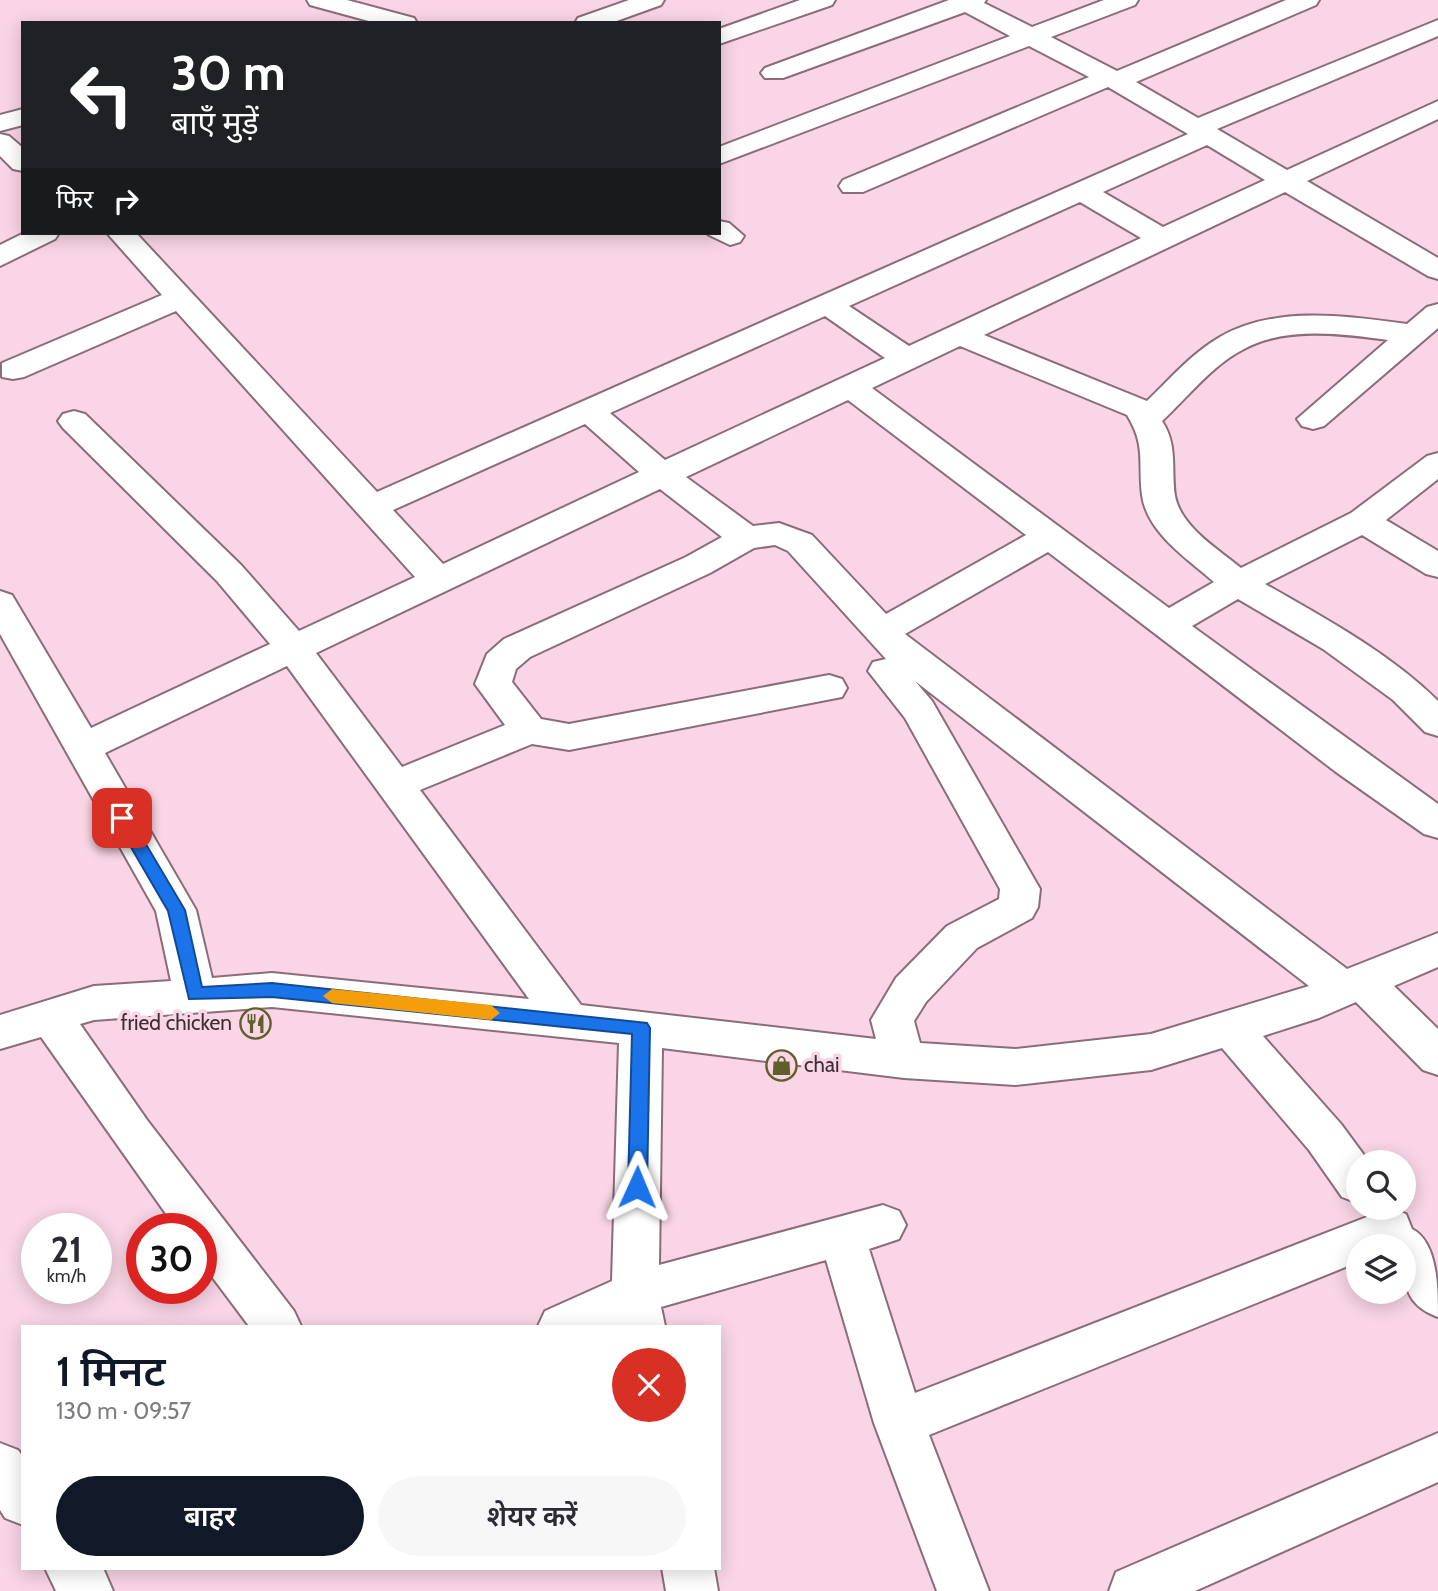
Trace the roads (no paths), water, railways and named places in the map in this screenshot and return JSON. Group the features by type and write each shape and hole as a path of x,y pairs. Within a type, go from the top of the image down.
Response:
{"street":[{"path":"319,0 392,21"},
{"path":"593,21 652,0"},
{"path":"721,36 823,0"},
{"path":"721,155 1126,0"},
{"path":"853,186 1307,0"},
{"path":"774,73 967,1 1113,79 1438,270"},
{"path":"372,507 1081,191 1202,131 1438,27"},
{"path":"82,748 1438,109"},
{"path":"0,123 21,118"},
{"path":"0,142 21,161"},
{"path":"1081,191 1163,239"},
{"path":"0,257 41,235"},
{"path":"123,235 438,580"},
{"path":"13,370 181,298"},
{"path":"827,304 907,359"},
{"path":"1313,419 1438,313"},
{"path":"1146,419 1231,343 1263,331 1363,327 1412,334"},
{"path":"958,335 1139,409 1156,436 1160,475 1158,498 1174,529 1238,584 1336,640 1406,691 1438,723"},
{"path":"850,386 1349,762 1438,824"},
{"path":"589,411 662,475 746,538"},
{"path":"74,421 229,573 293,649 569,1021"},
{"path":"1168,624 1238,584 1363,521 1438,464"},
{"path":"1363,521 1438,566"},
{"path":"529,730 493,684 500,663 517,648 698,565 746,538 779,534 800,543 899,650 1352,985 1438,1056"},
{"path":"882,631 1050,536"},
{"path":"0,603 176,910 195,994"},
{"path":"886,671 919,710 1020,890 1018,907 962,937 911,989 892,1020 904,1060"},
{"path":"394,785 529,730 569,737 589,735 829,688"},
{"path":"0,1032 94,1003 272,990 641,1028 904,1060 1015,1067 1151,1052 1304,1006 1438,949"},
{"path":"50,1016 131,1133 276,1325"},
{"path":"638,1310 641,1028"},
{"path":"1230,1028 1325,1137 1346,1166"},
{"path":"567,1325 638,1310 862,1230 899,1423 963,1591"},
{"path":"899,1423 1393,1232 1438,1296"},
{"path":"1135,1591 1438,1457"},
{"path":"0,1467 21,1497"},
{"path":"72,1570 87,1591"},
{"path":"688,1570 692,1591"}],"place":[{"name":"fried chicken","path":"255,1023"},
{"name":"chai","path":"781,1065"}]}
